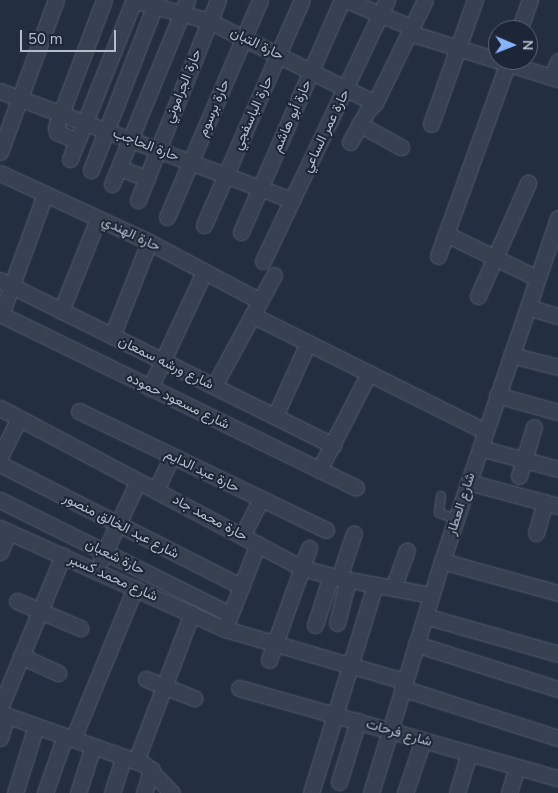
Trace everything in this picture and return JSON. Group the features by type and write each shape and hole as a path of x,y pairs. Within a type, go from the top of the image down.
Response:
{"street":[{"path":"0,152 56,0"},
{"path":"78,141 56,131 104,0"},
{"path":"70,159 134,0"},
{"name":"حارة التبان","path":"134,0 184,6 209,21 375,103"},
{"name":"حارة الجراموني","path":"138,200 218,0"},
{"name":"حارة برسوم","path":"167,217 260,0"},
{"name":"حارة الباسفجي","path":"204,225 302,0"},
{"path":"344,0 380,14 410,30 458,48 488,56"},
{"name":"حارة أبو هاشم","path":"241,232 344,0"},
{"name":"حارة عمر الساعي","path":"263,261 347,89 387,0"},
{"path":"350,142 359,124 375,103 425,0"},
{"path":"431,124 474,0"},
{"path":"523,20 530,0"},
{"path":"91,170 156,3"},
{"path":"112,184 184,6"},
{"path":"532,70 555,78 558,61"},
{"path":"438,256 505,70"},
{"name":"حارة الحاجب","path":"0,90 292,200"},
{"path":"359,124 401,147"},
{"path":"119,168 147,178"},
{"name":"حارة الهندي","path":"0,173 149,242 260,301"},
{"path":"478,296 528,183"},
{"path":"1,315 6,283 45,194"},
{"path":"61,311 98,218"},
{"name":"شارع العطار","path":"371,793 431,595 497,395 537,278 552,258 558,218"},
{"path":"446,234 537,278"},
{"path":"112,336 149,242"},
{"path":"150,388 204,272"},
{"path":"214,386 274,275"},
{"name":"شارع ورشه سمعان","path":"6,283 333,445"},
{"path":"528,306 558,316"},
{"name":"شارع مسعود حموده","path":"1,315 356,488"},
{"path":"252,315 485,431"},
{"path":"275,416 308,343"},
{"path":"511,354 558,367"},
{"path":"319,470 369,373"},
{"path":"497,395 558,412"},
{"name":"حارة محمد جاد","path":"0,408 302,568 339,578 431,595"},
{"name":"حارة عبد الدايم","path":"79,411 326,530"},
{"path":"0,457 19,418"},
{"path":"519,476 534,427"},
{"path":"480,448 558,469"},
{"path":"156,490 172,456"},
{"name":"شارع عبد الخالق منصور","path":"0,464 242,587"},
{"path":"96,570 138,480"},
{"path":"468,482 551,504 536,533"},
{"path":"242,536 260,499"},
{"name":"حارة شعبان","path":"0,500 230,614"},
{"path":"0,552 4,530"},
{"name":"شارع محمد كسبر","path":"4,530 225,629 349,667 558,738"},
{"path":"315,625 339,578 354,533"},
{"path":"225,629 258,544"},
{"path":"269,660 310,548"},
{"path":"393,588 407,550"},
{"path":"0,738 2,712 21,656 62,555"},
{"path":"442,561 558,594"},
{"path":"337,623 339,578"},
{"path":"311,793 334,714 376,585"},
{"path":"45,793 134,588"},
{"path":"17,601 80,628"},
{"path":"112,793 164,686 192,613"},
{"path":"425,616 558,654"},
{"path":"416,644 558,689"},
{"path":"21,656 58,673"},
{"path":"146,679 194,698"},
{"name":"شارع فرحات","path":"239,688 558,778"},
{"path":"2,712 130,759 152,770 172,793"},
{"path":"339,782 358,721"},
{"path":"15,793 36,726"},
{"path":"405,793 423,740"},
{"path":"78,793 94,746"},
{"path":"457,793 469,753"},
{"path":"509,793 517,767"},
{"path":"144,793 152,770"}],"lane":[{"path":"441,496 439,513 456,519"}]}
